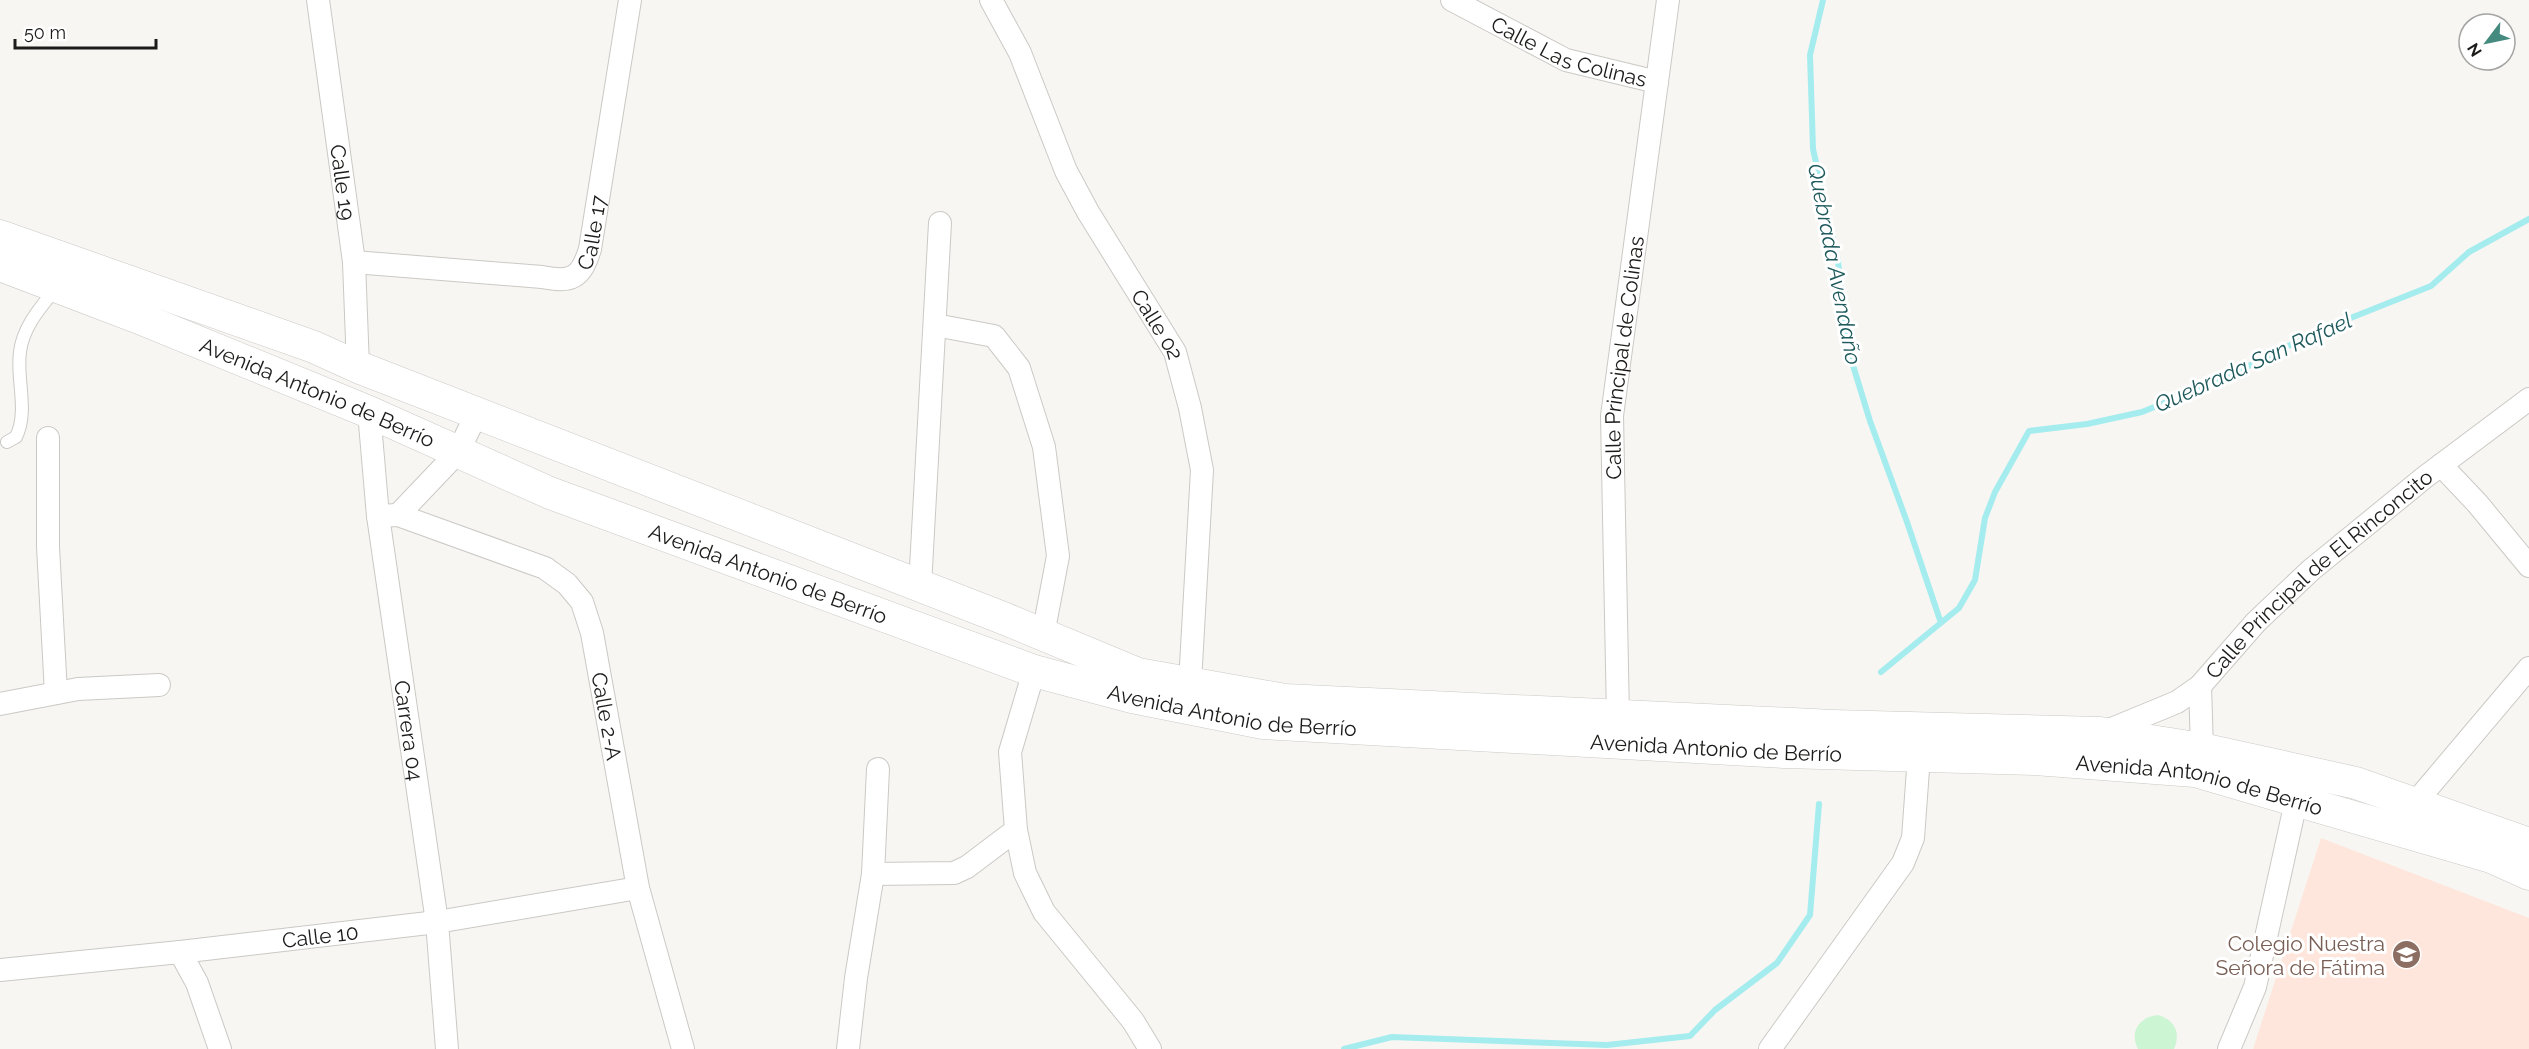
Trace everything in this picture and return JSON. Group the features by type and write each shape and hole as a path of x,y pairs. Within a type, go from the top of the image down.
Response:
{"street":[{"name":"Calle 19","path":"318,0 354,262 358,367"},
{"name":"Calle 17","path":"354,262 557,280 574,278 584,267 590,249 630,0"},
{"name":"Calle 02","path":"991,0 1020,54 1066,171 1088,212 1175,352 1190,408 1202,470 1190,683"},
{"name":"Calle Las Colinas","path":"1452,0 1566,60 1657,82"},
{"name":"Calle Principal de Colinas","path":"1618,717 1612,416 1668,0"},
{"path":"920,586 940,223"},
{"name":"Avenida Antonio de Berrío","path":"0,236 314,347 358,367 920,586 1138,674 1285,700 1618,717 2100,733 2202,749 2491,857 2529,874"},
{"name":"Avenida Antonio de Berrío","path":"0,265 369,412 550,493 1034,671 1132,697 1263,723 1785,752 2035,759 2195,771 2299,785 2356,783 2529,844"},
{"path":"935,325 994,336 1019,368 1044,447 1058,556 1043,635"},
{"name":"Calle Principal de El Rinconcito","path":"2100,733 2177,702 2200,686 2256,622 2342,543 2440,465 2529,399"},
{"name":"Carrera 04","path":"369,412 388,515 437,922 447,1049"},
{"path":"388,515 458,452 477,413"},
{"path":"48,438 48,547 56,693"},
{"path":"2440,465 2477,503 2529,566"},
{"name":"Calle 2-A","path":"388,515 545,568 567,584 582,602 592,633 638,888 684,1049"},
{"path":"2415,803 2529,668"},
{"path":"1034,671 1010,752 1016,830 1025,873 1044,912 1133,1021 1150,1049"},
{"path":"0,704 56,693 159,685"},
{"path":"2200,686 2202,749"},
{"path":"1770,1049 1903,863 1913,838 1919,756"},
{"path":"848,1049 856,978 873,874 878,770"},
{"path":"2229,1049 2255,987 2299,785"},
{"path":"873,874 954,873 967,867 1016,830"},
{"name":"Calle 10","path":"0,970 437,922 638,888"},
{"path":"180,952 197,982 220,1049"}],"lane":[{"path":"7,442 16,437 21,422 20,352 30,321 57,286"}],"shaded area":[{"name":"Colegio Nuestra Señora de Fátima","path":"2321,838 2529,918 2529,1049 2253,1049"}],"green space":[{"path":"2158,1015 2169,1020 2175,1028 2177,1038 2174,1049 2138,1049 2135,1043 2137,1026 2151,1016"}],"waterway":[{"name":"Quebrada Avendaño","path":"1823,0 1810,55 1813,149 1838,261 1848,349 1870,421 1941,623"},
{"name":"Quebrada San Rafael","path":"1881,672 1959,608 1975,580 1985,518 1995,492 2029,431 2087,424 2142,412 2223,379 2318,331 2431,286 2469,252 2529,219"},
{"name":"Quebrada San Rafael","path":"1344,1049 1392,1037 1607,1045 1690,1036 1715,1010 1777,963 1810,915 1819,804"}],"place":[{"name":"Colegio Nuestra Señora de Fátima","path":"2406,955"}]}
